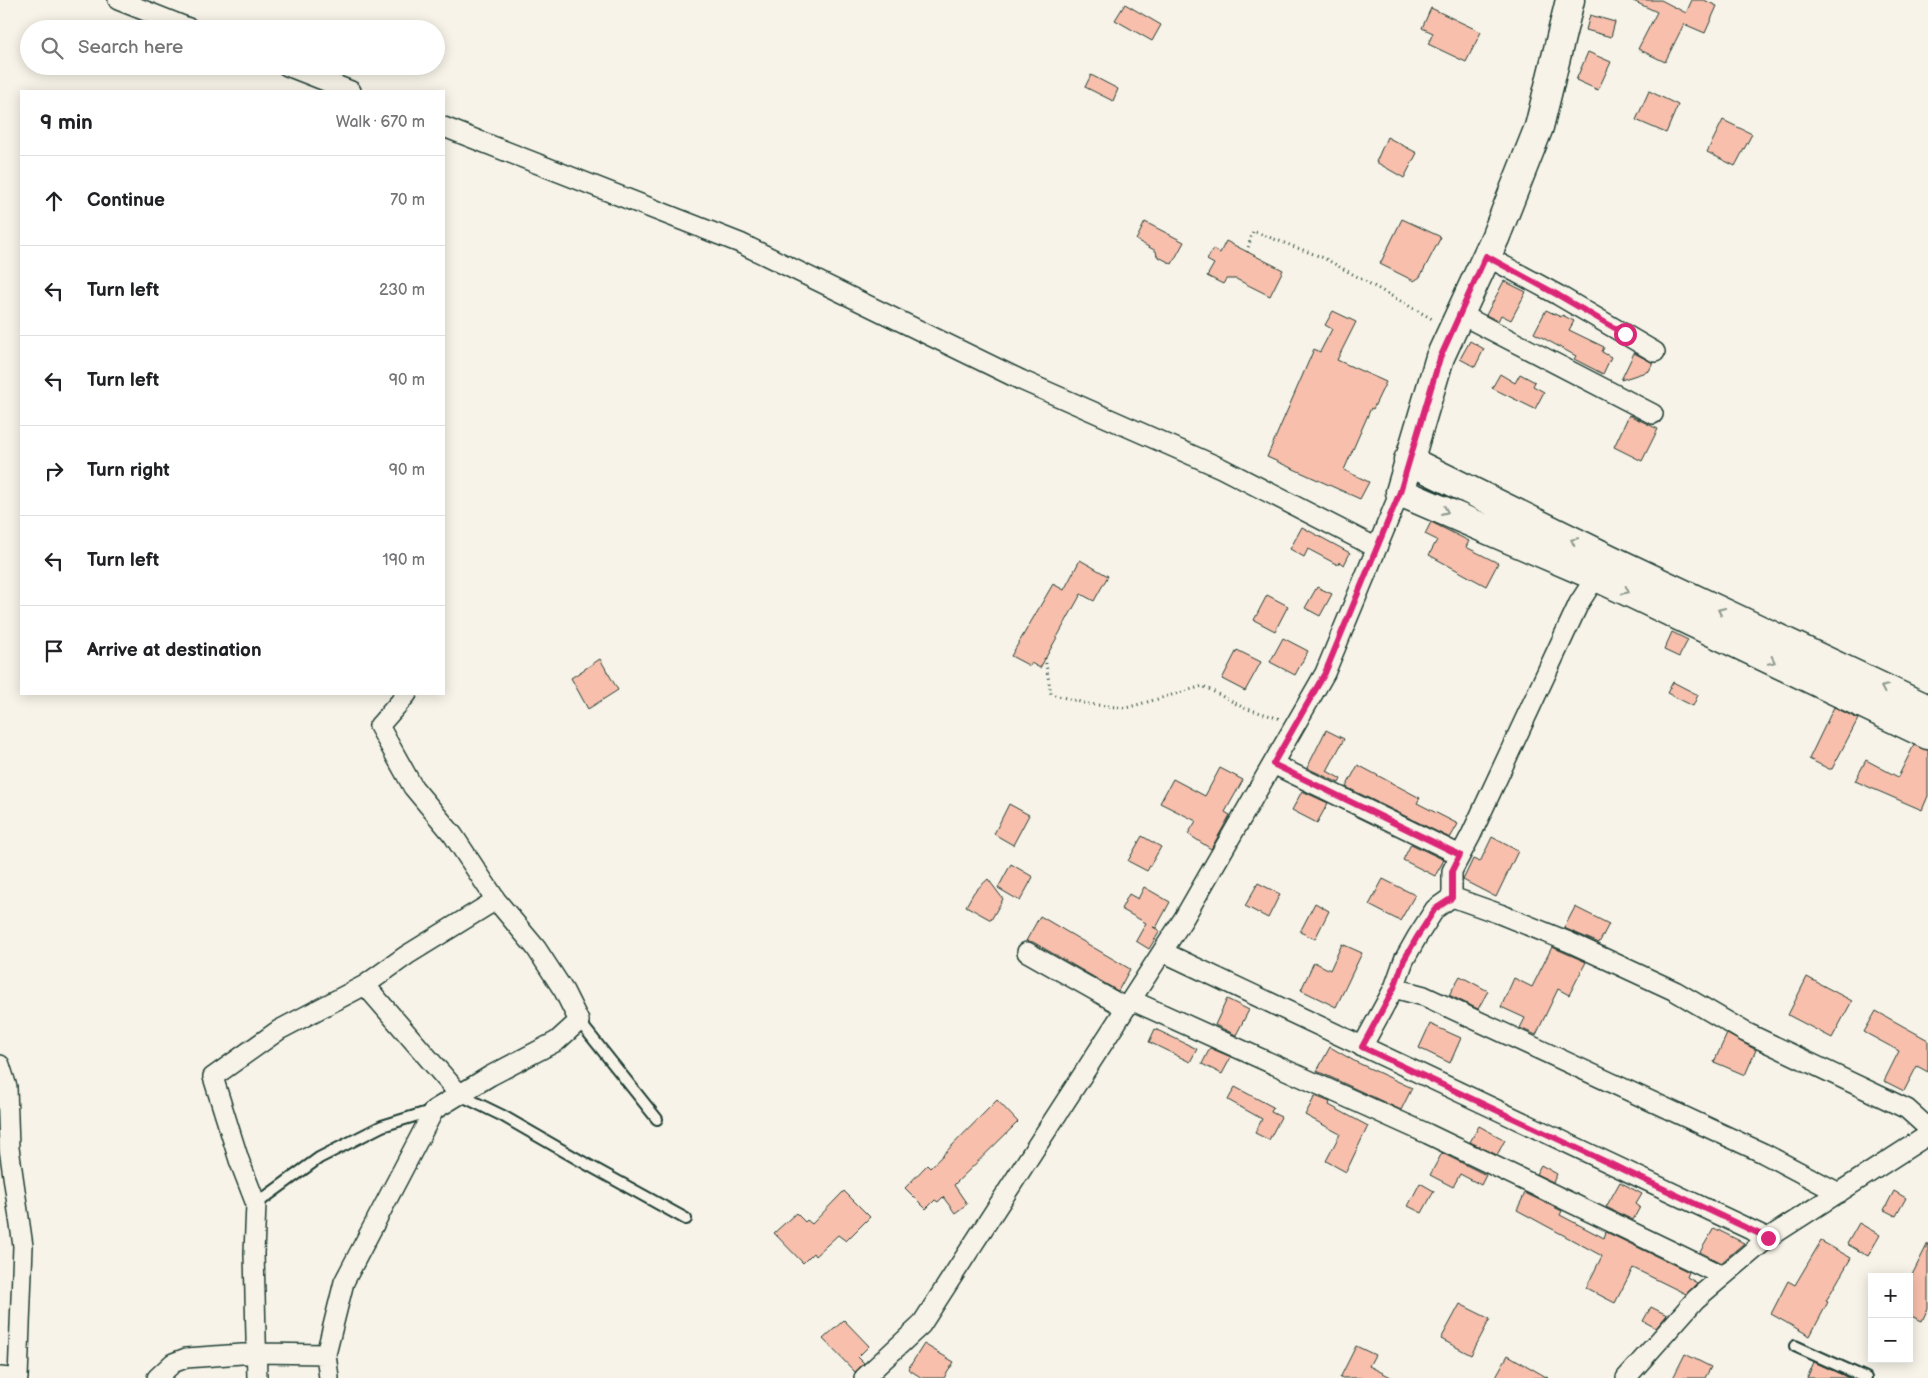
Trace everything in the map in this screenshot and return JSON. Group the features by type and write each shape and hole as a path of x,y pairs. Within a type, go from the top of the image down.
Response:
{"street":[{"path":"118,0 168,20"},
{"path":"864,1378 922,1325 1163,952 1325,673 1400,492 1440,358 1486,256 1539,127 1570,0"},
{"path":"310,75 348,90"},
{"path":"445,127 740,243 1021,380 1221,468 1377,548"},
{"path":"1486,256 1558,295 1655,352"},
{"path":"1456,321 1653,414"},
{"path":"1408,460 1605,569 1919,718"},
{"path":"1400,492 1605,569"},
{"path":"1452,898 1452,871 1579,603 1590,586 1605,569"},
{"path":"329,1378 326,1354 344,1282 434,1110 557,1041 579,1021 564,991 536,948 496,900 453,835 413,787 379,726 406,695"},
{"path":"1273,764 1460,855"},
{"path":"1362,1047 1394,988 1404,960 1430,916 1435,909 1452,898"},
{"path":"1452,898 1500,914 1569,942 1675,991 1745,1032 1907,1109 1928,1128"},
{"path":"258,1378 254,1253 256,1204 239,1160 213,1078 279,1030 365,985 407,955 496,900"},
{"path":"1027,952 1128,1004 1428,1134 1723,1276"},
{"path":"1163,952 1768,1238"},
{"path":"365,985 460,1095"},
{"path":"1394,988 1432,999 1763,1153 1839,1193"},
{"path":"0,1065 8,1086 9,1148 23,1246 18,1378"},
{"path":"1626,1378 1696,1299 1768,1238 1928,1135"},
{"path":"156,1378 173,1363 186,1358 256,1353 326,1354"},
{"path":"0,1377 10,1378"}],"lane":[{"path":"579,1021 658,1120"},
{"path":"460,1095 502,1116 581,1162 686,1219"},
{"path":"256,1204 319,1158 382,1126 434,1110"},
{"path":"1794,1346 1866,1378"}],"path":[{"path":"1247,252 1253,231 1272,237 1324,258 1425,317 1456,321"},
{"path":"1046,658 1051,694 1088,704 1126,708 1203,686 1244,708 1296,723"}],"building":[{"path":"1631,0 1661,0 1686,13 1692,0 1704,0 1717,6 1705,33 1684,24 1665,62 1638,49 1657,12"},
{"path":"1125,4 1161,25 1152,41 1115,20"},
{"path":"1431,8 1481,32 1466,62 1428,44 1433,33 1422,28"},
{"path":"1590,15 1615,22 1611,37 1586,30"},
{"path":"1588,52 1611,62 1598,90 1576,80"},
{"path":"1091,75 1118,89 1113,101 1085,87"},
{"path":"1649,91 1678,105 1666,133 1636,120"},
{"path":"1723,120 1752,134 1735,166 1707,152"},
{"path":"1387,137 1417,153 1404,178 1376,162"},
{"path":"1402,219 1441,237 1420,277 1414,281 1380,264"},
{"path":"1145,222 1184,242 1172,264 1157,256 1156,251 1136,240"},
{"path":"1226,241 1283,270 1270,296 1236,279 1226,279 1223,284 1207,276 1214,264 1207,260 1213,249 1220,253"},
{"path":"1504,281 1526,292 1511,320 1501,315 1498,321 1486,315"},
{"path":"1546,310 1574,321 1569,330 1604,347 1602,352 1611,357 1603,374 1574,359 1576,356 1534,333"},
{"path":"1333,311 1356,322 1337,360 1386,382 1373,409 1371,408 1344,470 1369,482 1360,499 1267,457 1314,349 1320,352 1332,329 1325,325"},
{"path":"1470,341 1484,349 1475,367 1460,359"},
{"path":"1634,353 1653,363 1649,371 1621,380"},
{"path":"1500,374 1515,383 1520,374 1535,382 1533,386 1544,392 1535,409 1492,388"},
{"path":"1629,415 1658,429 1642,461 1614,447"},
{"path":"1431,522 1469,541 1466,547 1498,563 1486,586 1429,555 1437,540 1425,534"},
{"path":"1302,527 1350,553 1344,565 1339,562 1338,565 1308,549 1304,557 1290,549"},
{"path":"1080,560 1108,576 1094,601 1081,594 1040,668 1031,663 1030,666 1011,656 1053,584 1064,590"},
{"path":"1317,587 1332,594 1320,616 1305,608"},
{"path":"1267,595 1288,606 1275,631 1254,620"},
{"path":"1672,632 1688,640 1679,657 1664,650"},
{"path":"1283,638 1308,651 1295,675 1270,662"},
{"path":"1237,650 1261,662 1245,691 1222,679"},
{"path":"600,659 618,690 588,709 571,678"},
{"path":"1673,682 1698,695 1693,706 1667,693"},
{"path":"1834,707 1858,719 1832,769 1829,769 1809,759"},
{"path":"1326,730 1344,739 1327,771 1341,779 1339,783 1307,768"},
{"path":"1914,745 1928,750 1928,796 1922,810 1855,781 1866,760 1898,777"},
{"path":"1358,765 1420,798 1417,803 1458,824 1450,838 1346,787"},
{"path":"1220,768 1243,780 1225,812 1230,815 1211,849 1188,834 1196,821 1160,803 1173,779 1205,796"},
{"path":"1302,791 1328,803 1317,823 1292,810"},
{"path":"1009,804 1029,815 1013,845 994,834"},
{"path":"1142,836 1161,847 1147,871 1128,861"},
{"path":"1492,837 1518,851 1496,897 1463,880 1473,859 1480,862"},
{"path":"1411,844 1444,860 1435,876 1403,860"},
{"path":"1011,864 1033,877 1020,901 998,888"},
{"path":"988,879 1003,899 991,920 966,906 974,892"},
{"path":"1383,879 1415,895 1400,921 1369,905"},
{"path":"1258,883 1280,894 1268,918 1245,906"},
{"path":"1144,887 1170,902 1156,928 1153,927 1160,931 1149,949 1136,941 1146,923 1121,909 1129,894 1138,899"},
{"path":"1315,903 1329,911 1315,939 1300,932"},
{"path":"1575,907 1609,924 1599,943 1564,928"},
{"path":"1040,916 1130,969 1118,991 1033,942 1026,941"},
{"path":"1342,944 1362,953 1336,1007 1301,990 1314,962 1330,970"},
{"path":"1552,947 1586,962 1569,995 1558,989 1536,1035 1520,1028 1525,1018 1501,1007 1514,978 1532,987"},
{"path":"1460,976 1488,991 1478,1009 1449,995"},
{"path":"1807,977 1852,1001 1832,1038 1788,1015"},
{"path":"1227,999 1249,1010 1236,1035 1215,1025"},
{"path":"1876,1011 1928,1040 1928,1072 1917,1066 1904,1091 1884,1081 1899,1051 1864,1032"},
{"path":"1430,1024 1461,1038 1450,1063 1419,1048"},
{"path":"1155,1029 1197,1049 1190,1062 1149,1042"},
{"path":"1727,1034 1756,1050 1745,1075 1714,1062"},
{"path":"1330,1047 1356,1062 1412,1088 1401,1110 1317,1071"},
{"path":"1210,1048 1231,1057 1222,1074 1202,1064"},
{"path":"1235,1087 1273,1107 1271,1112 1281,1117 1269,1140 1255,1133 1262,1119 1228,1100"},
{"path":"1315,1096 1330,1102 1329,1105 1368,1126 1346,1172 1326,1161 1340,1134 1305,1115"},
{"path":"997,1100 1018,1122 954,1185 967,1204 955,1213 943,1197 938,1202 935,1200 926,1209 905,1188 927,1165 930,1168"},
{"path":"1479,1126 1505,1140 1497,1155 1470,1142"},
{"path":"1442,1153 1486,1175 1481,1185 1460,1174 1453,1187 1430,1175"},
{"path":"1541,1165 1557,1174 1553,1182 1536,1174"},
{"path":"1620,1182 1642,1194 1636,1204 1640,1207 1633,1220 1606,1207"},
{"path":"1420,1183 1434,1191 1422,1213 1408,1206"},
{"path":"844,1191 870,1217 846,1241 838,1235 815,1256 813,1253 803,1263 774,1233 796,1213 805,1222 807,1220 812,1224"},
{"path":"1894,1191 1906,1198 1896,1216 1884,1210"},
{"path":"1525,1193 1562,1211 1560,1215 1604,1238 1606,1232 1689,1272 1687,1277 1697,1283 1686,1294 1633,1268 1615,1303 1586,1288 1602,1256 1517,1210"},
{"path":"1859,1223 1880,1235 1868,1256 1847,1244"},
{"path":"1714,1228 1744,1243 1721,1263 1700,1252"},
{"path":"1821,1241 1851,1258 1826,1301 1828,1302 1810,1336 1771,1314 1788,1281 1795,1285"},
{"path":"1928,1243 1928,1308 1922,1321 1913,1317 1913,1273"},
{"path":"1460,1304 1490,1319 1471,1355 1441,1339"},
{"path":"1651,1307 1667,1315 1656,1328 1643,1321"},
{"path":"844,1320 869,1346 858,1357 864,1363 855,1372 823,1339"},
{"path":"924,1344 954,1362 944,1378 922,1378 908,1369"},
{"path":"1356,1346 1375,1355 1369,1366 1393,1378 1340,1378"},
{"path":"1685,1354 1711,1367 1705,1378 1673,1378"},
{"path":"1508,1355 1548,1378 1495,1378"},
{"path":"1814,1362 1849,1378 1807,1378"}],"route":[{"path":"1625,334 1486,256 1440,358 1400,492 1325,673 1273,764 1460,855 1452,871 1452,898 1435,909 1417,937 1404,960 1394,988 1362,1047 1768,1238"}]}
